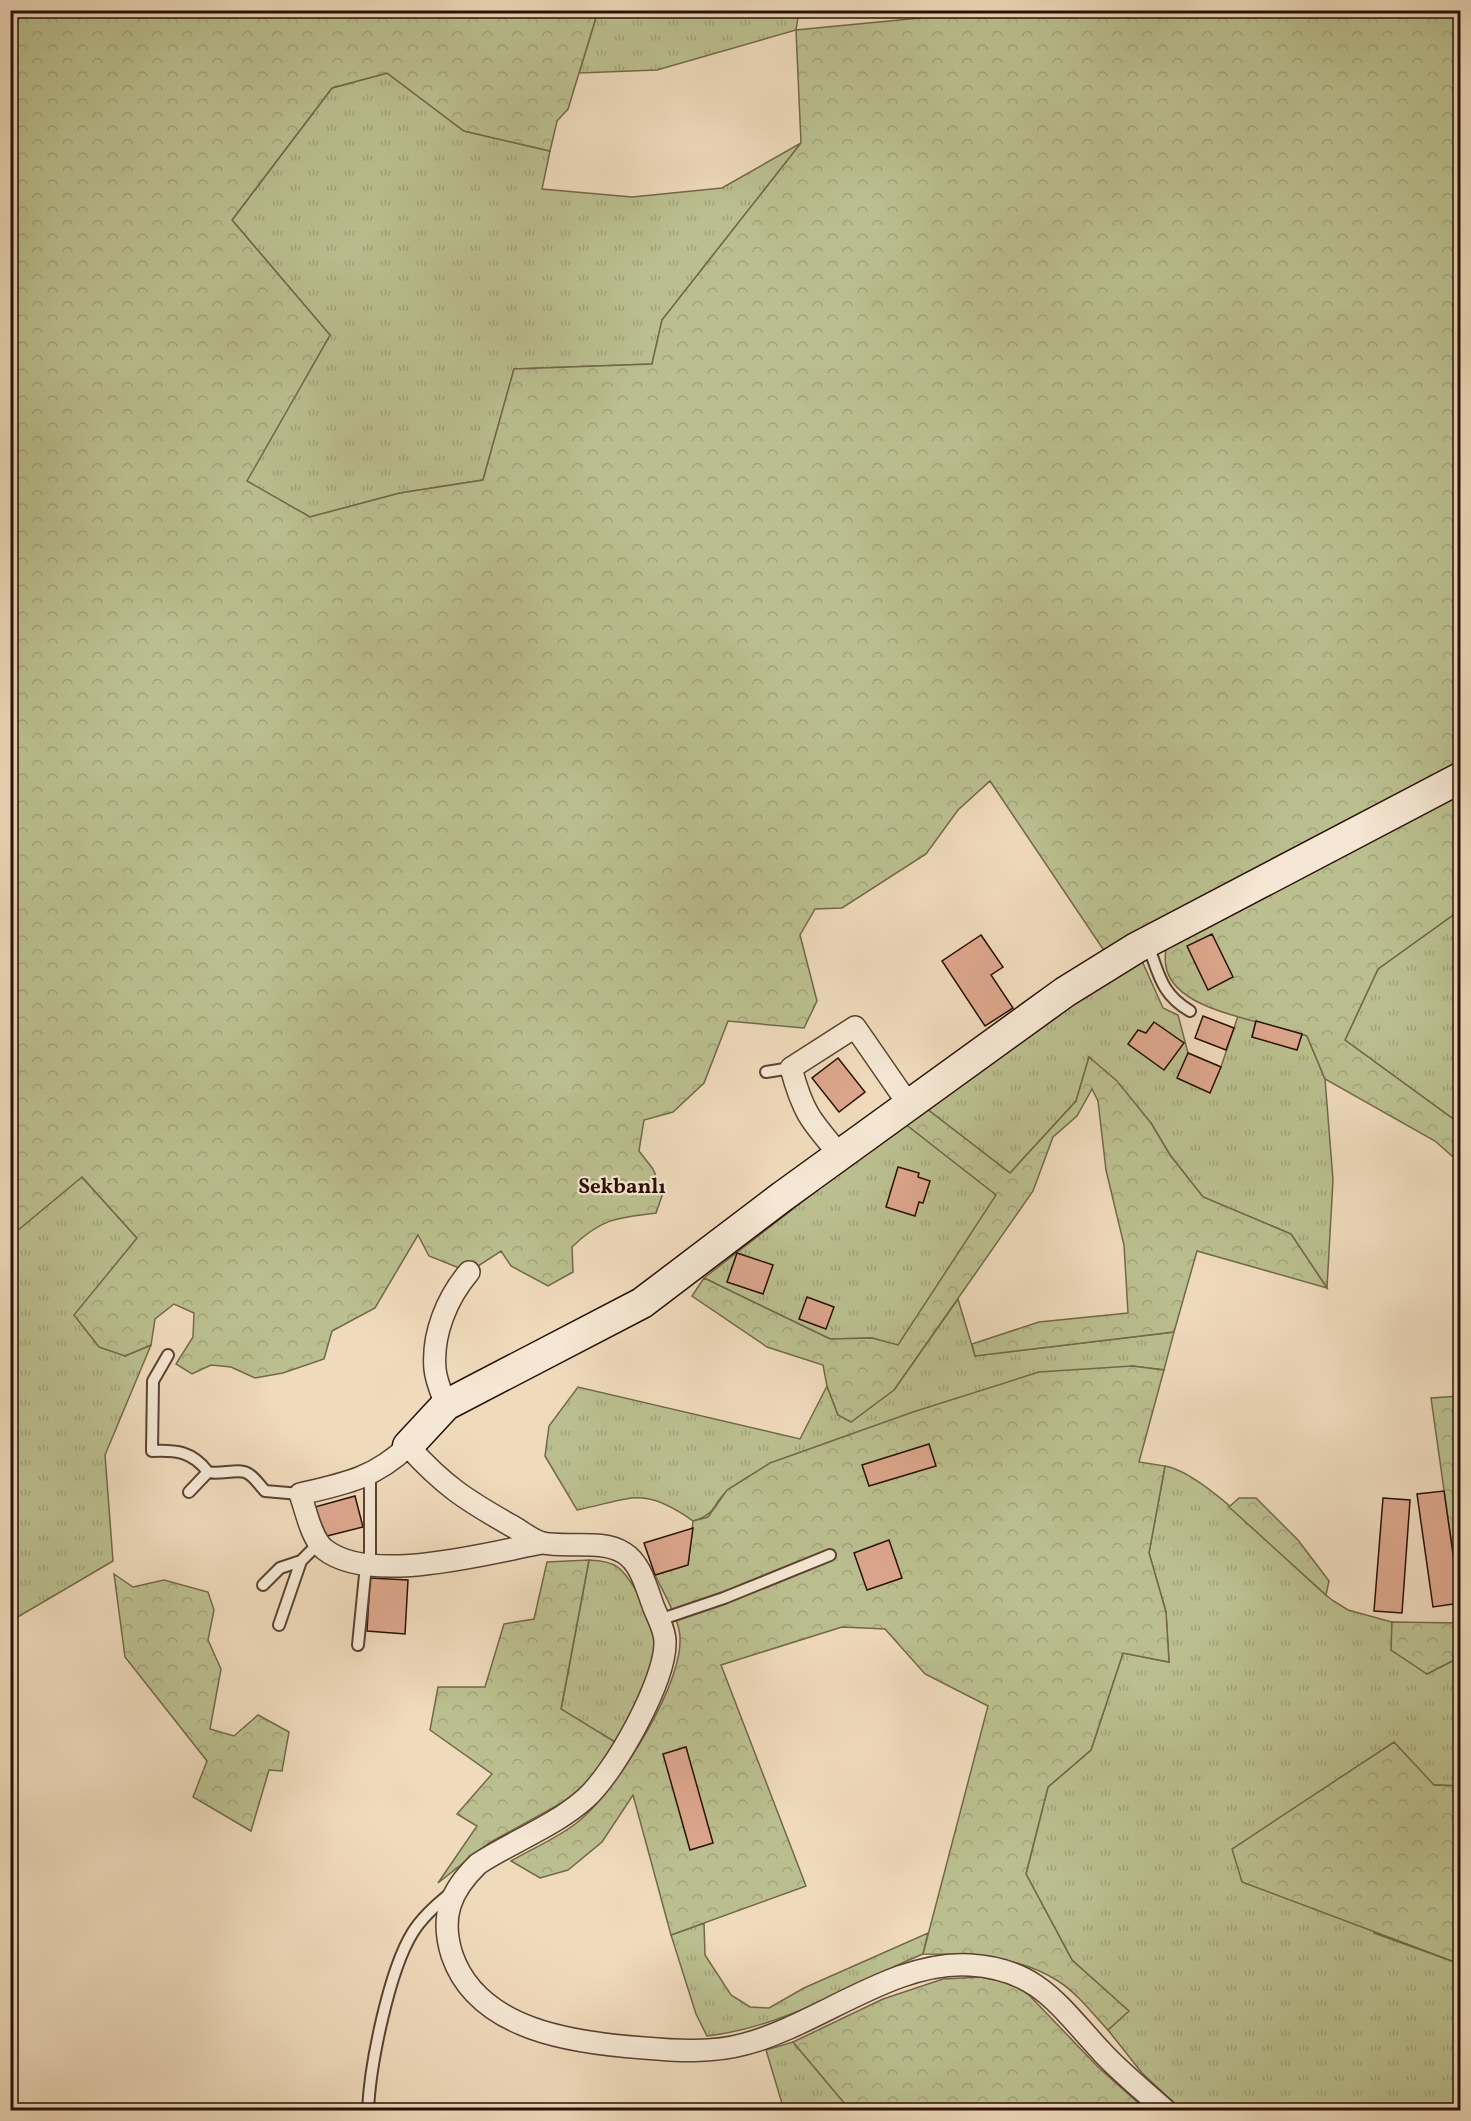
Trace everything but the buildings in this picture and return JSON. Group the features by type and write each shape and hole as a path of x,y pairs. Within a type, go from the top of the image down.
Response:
{"street":[{"path":"1165,2110 1101,2051 1053,1997 1018,1976 970,1965 942,1967 884,1984 771,2036 743,2045 699,2050 623,2047 546,2034 499,2012 466,1982 454,1960 446,1924 447,1907 456,1889 478,1864 563,1815 595,1788 619,1752 654,1689 665,1640 659,1620 638,1569 624,1552 616,1549 542,1543 439,1562 388,1568 368,1565 334,1555 319,1543 300,1494 351,1483 370,1474 395,1459 446,1405 642,1303 840,1155 1065,992 1147,942 1461,778"},
{"path":"840,1155 808,1118 800,1102 791,1068 855,1027 909,1105"},
{"path":"446,1405 435,1367 437,1344 448,1302 469,1272"},
{"path":"408,1446 433,1474 458,1495 542,1543"}],"lane":[{"path":"1147,942 1165,990 1174,1002 1190,1011"},
{"path":"766,1072 791,1068"},
{"path":"168,1355 153,1381 152,1451 175,1450 200,1461 208,1472 220,1475 241,1471 248,1473 265,1491 300,1494"},
{"path":"189,1492 208,1472"},
{"path":"358,1645 368,1565 370,1474"},
{"path":"263,1586 280,1568 301,1560 319,1543"},
{"path":"659,1620 724,1598 830,1555"},
{"path":"279,1625 301,1560"},
{"path":"368,2110 371,2067 405,1948 422,1920 456,1889"}],"green space":[{"path":"963,10 1460,11 1460,764 1107,955 990,781 958,810 926,854 842,908 815,909 800,935 817,1001 804,1028 728,1021 704,1083 673,1112 644,1120 639,1151 653,1169 663,1193 656,1213 620,1218 592,1230 572,1247 573,1272 548,1286 511,1266 501,1251 469,1272 429,1256 418,1235 375,1308 332,1331 324,1359 283,1373 255,1378 231,1367 211,1365 192,1374 176,1364 193,1337 194,1313 174,1304 155,1319 151,1345 125,1356 99,1347 74,1315 137,1238 82,1177 11,1236 11,11 598,11 568,109 557,121 550,151 464,131 387,73 332,88 232,220 330,335 247,481 310,517 400,493 483,480 514,369 652,364 662,320 801,143 796,30 920,18"},
{"path":"598,11 799,11 796,30 657,70 579,73"},
{"path":"387,73 464,131 550,151 542,189 632,197 722,188 801,143 662,320 652,364 514,369 483,480 400,493 310,517 246,481 330,335 232,220 332,88"},
{"path":"1460,792 1460,910 1378,969 1345,1040 1460,1124 1460,1163 1435,1141 1325,1079 1307,1036 1226,1014 1187,996 1173,983 1165,958 1166,944"},
{"path":"1460,910 1460,1124 1345,1040 1378,969"},
{"path":"1142,961 1163,1008 1178,1015 1188,1053 1221,1067 1238,1016 1256,1021 1252,1037 1297,1049 1302,1034 1307,1036 1325,1079 1333,1180 1327,1288 1291,1234 1203,1197 1170,1155 1151,1123 1089,1057 1076,1101 1010,1173 923,1106 1067,1007"},
{"path":"1089,1057 1117,1081 1151,1123 1170,1155 1203,1197 1291,1234 1327,1288 1197,1251 1174,1332 975,1356 972,1344 1039,1322 1128,1313 1124,1245 1106,1170 1098,1101 1092,1089 1077,1116 1053,1137 1033,1191 894,1390 851,1422 838,1415 827,1386 823,1365 767,1347 692,1296 704,1278 830,1339 872,1338 898,1345 996,1195 904,1123 923,1106 1010,1173 1076,1101"},
{"path":"904,1123 997,1195 898,1346 872,1338 830,1339 704,1278"},
{"path":"81,1176 137,1238 125,1356 151,1345 105,1455 113,1561 11,1621 11,1236"},
{"path":"958,1299 975,1356 1174,1332 1164,1370 1132,1366 817,1448 783,1460 750,1476 724,1494 707,1515 693,1521 676,1510 648,1499 624,1499 577,1510 545,1456 549,1426 578,1387 800,1439 827,1386 838,1415 894,1390"},
{"path":"1132,1366 1164,1370 1139,1462 1165,1466 1149,1553 1166,1612 1169,1662 1123,1653 1091,1750 1048,1787 1026,1874 1072,1960 1129,2011 1108,2030 1071,1991 1043,1972 1010,1961 992,1958 923,1954 988,1706 925,1674 885,1629 842,1627 721,1665 806,1886 671,1935 633,1795 602,1842 568,1870 540,1878 511,1861 579,1821 611,1785 647,1732 673,1675 679,1650 677,1623 655,1575 688,1565 693,1521 708,1517 727,1490 770,1463 913,1412 1039,1372"},
{"path":"1460,1396 1460,1603 1431,1398"},
{"path":"1165,1466 1183,1473 1227,1503 1332,1600 1348,1610 1392,1622 1392,1650 1427,1674 1460,1657 1460,1786 1434,1785 1374,1933 1460,1964 1460,2110 1182,2110 1142,2073 1108,2030 1128,2011 1072,1960 1026,1874 1048,1787 1091,1750 1123,1653 1169,1662 1166,1612 1149,1553"},
{"path":"1239,1498 1256,1498 1298,1540 1329,1581 1326,1595 1229,1507"},
{"path":"589,1560 612,1564 627,1576 648,1612 654,1632 655,1650 645,1685 615,1742 561,1710"},
{"path":"589,1560 561,1709 615,1742 596,1774 576,1795 489,1843 438,1883 477,1826 457,1814 492,1774 430,1730 438,1687 485,1687 504,1624 534,1619 547,1562"},
{"path":"114,1574 133,1587 164,1580 208,1592 214,1610 208,1640 221,1669 210,1729 234,1736 258,1715 289,1732 282,1771 269,1770 251,1831 193,1797 207,1761 125,1657"},
{"path":"1392,1622 1460,1623 1460,1657 1427,1674 1391,1650"},
{"path":"1394,1742 1434,1785 1460,1786 1460,1964 1242,1882 1232,1849"},
{"path":"704,1923 705,1955 731,1995 750,2007 769,2008 804,1988 928,1933 923,1954 791,2014 764,2024 707,2036 696,2014 671,1935"},
{"path":"981,1977 1014,1984 1030,1996 1098,2067 1146,2110 850,2110 793,2042 883,1999 943,1979"},
{"path":"793,2042 850,2110 784,2110 766,2050"}],"district":[{"name":"Sekbanlı","path":"622,1187"}]}
